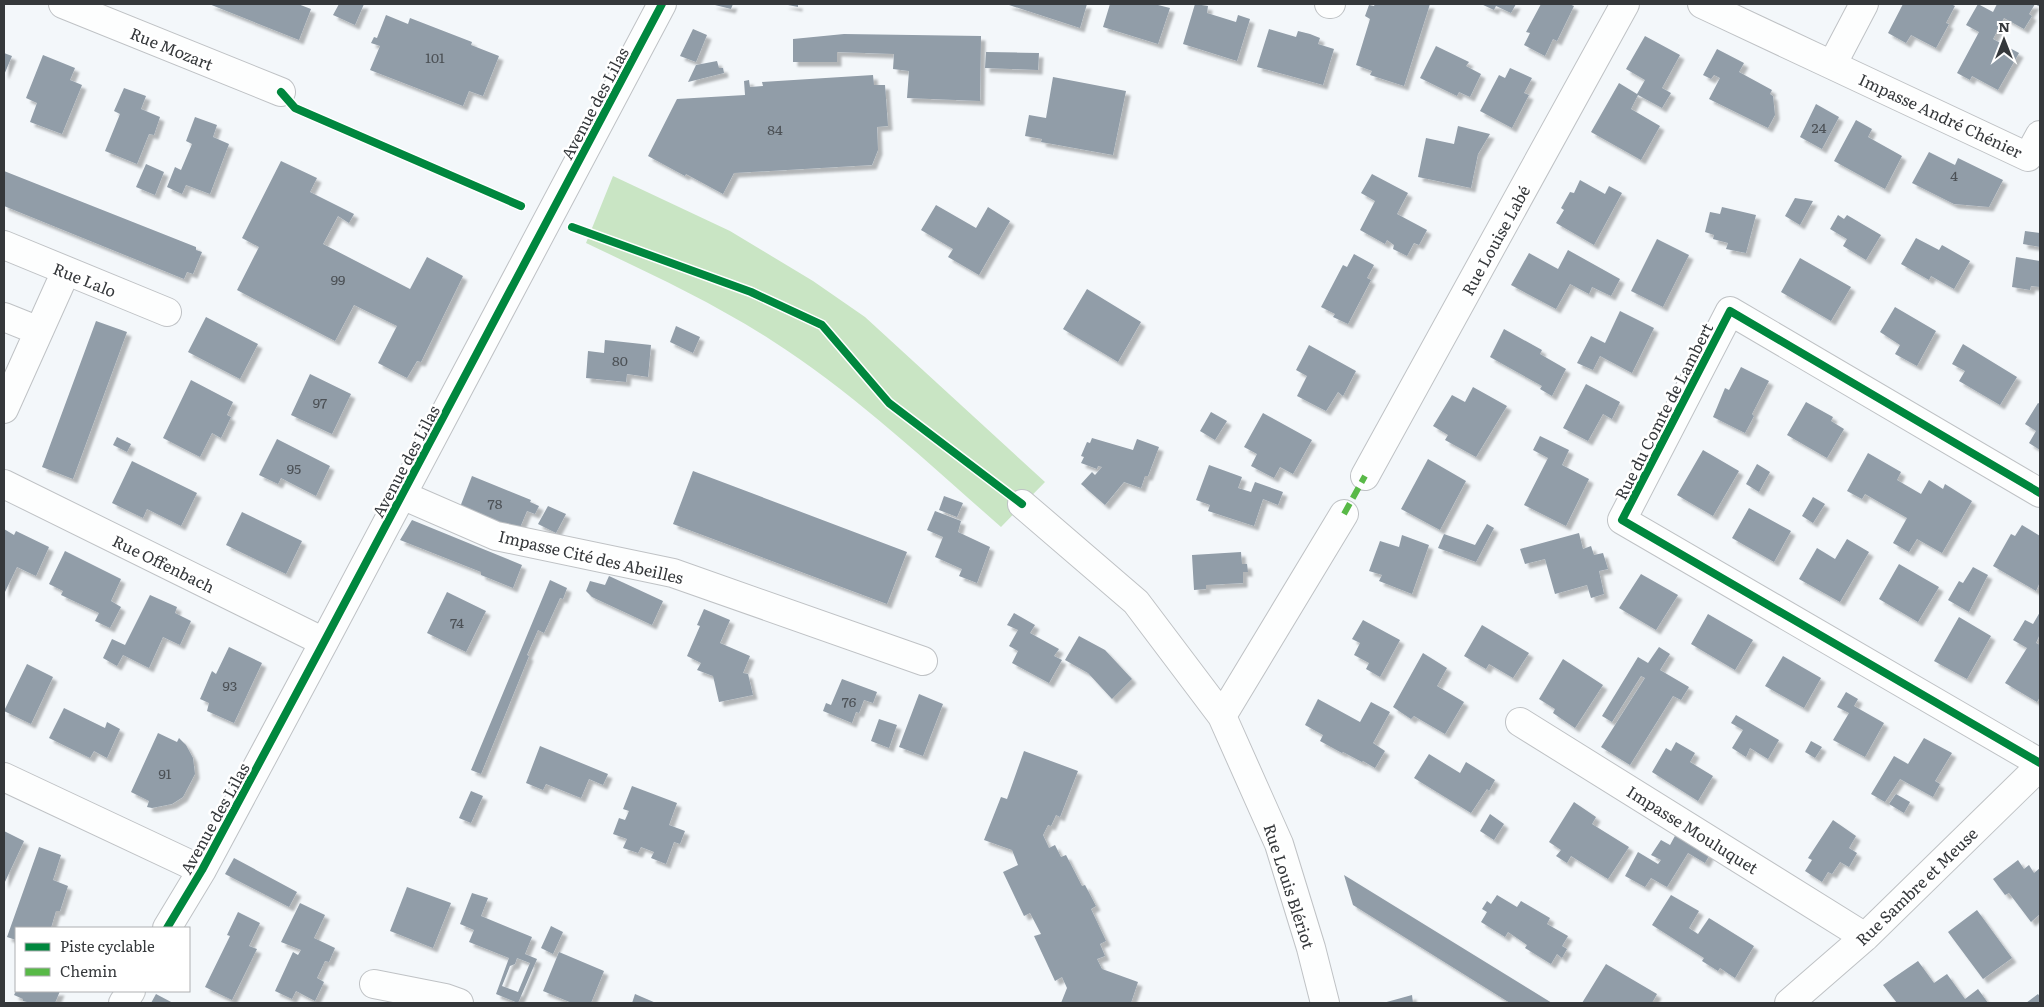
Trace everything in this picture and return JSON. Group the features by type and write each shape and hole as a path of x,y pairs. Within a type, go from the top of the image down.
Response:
{"street":[{"name":"Rue Mozart","path":"63,4 281,92"},
{"name":"Avenue des Lilas","path":"168,927 202,870 662,4"},
{"name":"Rue Louise Labé","path":"1365,476 1625,4"},
{"path":"1702,4 1832,65 1864,4"},
{"name":"Impasse André Chénier","path":"1832,65 2028,157 2040,135"},
{"name":"Rue Lalo","path":"4,244 167,312"},
{"path":"4,409 66,271"},
{"name":"Rue du Comte de Lambert","path":"2040,493 1730,312 1622,520 2040,764"},
{"path":"4,316 39,331"},
{"name":"Rue Offenbach","path":"4,484 324,642"},
{"name":"Impasse Cité des Abeilles","path":"402,496 496,536 673,573 923,661"},
{"name":"Rue Louis Blériot","path":"1022,504 1136,602 1222,716 1279,844 1311,948 1325,1003"},
{"path":"1222,716 1344,514"},
{"name":"Impasse Mouluquet","path":"1520,722 1865,937"},
{"name":"Rue Sambre et Meuse","path":"1790,1003 1865,937 2040,764"},
{"path":"4,777 202,870"},
{"path":"374,984 445,998 459,1003"},
{"path":"123,1003 129,992"}],"green space":[{"path":"613,176 730,231 813,281 865,317 1045,482 1001,527 861,405 802,361 749,326 657,277 586,243"}],"building":[{"path":"209,4 298,4 311,9 299,40"},
{"path":"339,4 364,4 355,25 333,15"},
{"path":"711,4 733,4 731,9"},
{"path":"783,4 798,4 798,7"},
{"path":"1006,4 1087,4 1080,28"},
{"path":"1110,4 1154,4 1170,8 1158,44 1103,27"},
{"path":"1195,4 1208,6 1207,13 1236,22 1238,15 1250,19 1237,61 1183,44"},
{"path":"1375,4 1430,4 1404,86 1370,75 1372,71 1356,65 1370,19 1365,16 1369,5 1374,6"},
{"path":"1481,4 1516,4 1511,13 1496,6 1494,10"},
{"path":"1541,4 1569,4 1574,6 1557,41 1553,39 1545,56 1524,45 1530,33 1526,32"},
{"path":"1903,4 1951,4 1955,6 1946,23 1949,24 1936,48 1911,35 1906,43 1888,33"},
{"path":"1978,4 1993,12 1997,4 2035,4 2029,14 2032,16 2024,29 2004,18 1993,39 2019,53 1998,90 1972,76 1970,80 1957,73 1979,32 1966,25"},
{"path":"386,15 408,24 410,18 472,42 471,45 499,56 483,96 469,91 463,106 370,70 380,46 371,43 374,37 377,38"},
{"path":"693,29 707,35 696,62 680,56"},
{"path":"1269,29 1296,37 1298,31 1310,34 1320,38 1318,44 1334,49 1323,85 1257,67"},
{"path":"844,34 981,36 980,101 907,98 909,71 893,69 894,54 837,52 837,62 793,62 793,39"},
{"path":"1645,36 1680,55 1662,88 1671,93 1662,108 1638,95 1631,109 1660,126 1641,160 1591,132 1619,83 1637,94 1645,80 1626,69"},
{"path":"1436,46 1469,62 1466,66 1481,74 1470,97 1459,92 1457,96 1420,78"},
{"path":"1717,49 1744,63 1739,72 1772,90 1770,94 1773,96 1775,115 1768,128 1709,99 1720,78 1714,75 1711,79 1703,75"},
{"path":"986,52 1039,53 1038,70 985,68"},
{"path":"4,53 12,56 4,75"},
{"path":"43,55 75,68 70,80 82,85 62,134 30,122 37,103 26,98"},
{"path":"717,61 719,68 723,68 724,73 688,82 696,65"},
{"path":"1510,68 1532,78 1524,93 1529,95 1512,128 1480,111 1499,75 1505,78"},
{"path":"873,75 874,85 885,85 888,126 877,127 878,150 872,165 734,173 723,194 648,156 677,99 745,95 744,81 749,80 750,87 763,86 762,82"},
{"path":"1053,77 1126,91 1113,155 1041,142 1042,139 1025,136 1029,115 1046,118"},
{"path":"124,88 146,96 141,109 160,117 154,135 149,134 137,164 105,151 120,114 114,111"},
{"path":"1816,104 1839,117 1822,149 1800,137"},
{"path":"195,117 217,125 213,137 229,144 210,194 186,185 182,194 167,187 175,167 181,170 192,144 186,141"},
{"path":"1856,120 1872,129 1868,137 1902,156 1885,189 1834,161"},
{"path":"1458,126 1490,134 1478,154 1471,188 1418,177 1426,138 1454,144"},
{"path":"1929,152 1955,165 1958,158 2003,180 1989,207 1954,204 1912,183"},
{"path":"281,161 317,178 310,192 354,214 349,223 338,216 323,244 410,289 427,257 463,276 421,362 417,361 407,378 378,363 397,326 354,305 335,341 237,290 259,247 242,238"},
{"path":"146,164 164,172 155,195 136,187"},
{"path":"4,171 196,247 196,250 202,252 193,274 187,272 184,279 4,206"},
{"path":"1372,174 1408,193 1397,214 1427,230 1419,245 1414,243 1407,256 1393,249 1394,245 1387,240 1385,244 1360,230 1375,201 1361,193"},
{"path":"1580,180 1605,194 1609,186 1622,193 1594,245 1556,223 1564,210 1561,208 1570,192 1574,193"},
{"path":"1795,198 1813,201 1800,225 1785,216"},
{"path":"936,205 976,228 988,207 1010,221 979,275 948,257 953,249 921,230"},
{"path":"1722,207 1756,215 1746,253 1726,249 1728,243 1713,239 1714,235 1705,232 1710,212 1720,214"},
{"path":"1838,215 1844,219 1847,215 1881,235 1866,260 1843,246 1847,239 1830,229"},
{"path":"2025,231 2040,233 2040,247 2023,244"},
{"path":"1916,238 1939,250 1942,245 1970,261 1954,289 1931,276 1929,280 1901,264"},
{"path":"1657,239 1689,255 1663,307 1631,291"},
{"path":"1568,250 1620,279 1611,296 1592,287 1589,294 1570,284 1556,309 1511,285 1529,253 1558,269"},
{"path":"1354,254 1374,265 1367,278 1371,280 1348,324 1333,317 1335,314 1321,307 1343,265 1347,267"},
{"path":"2016,257 2040,261 2040,287 2031,286 2030,290 2012,287"},
{"path":"1800,258 1851,287 1831,321 1781,292"},
{"path":"1087,289 1141,322 1118,362 1063,329"},
{"path":"1895,307 1936,331 1917,366 1895,354 1900,345 1880,332"},
{"path":"1620,311 1654,328 1632,373 1600,356 1593,370 1577,363 1591,336 1605,343"},
{"path":"206,317 258,344 240,379 188,352"},
{"path":"96,321 127,332 73,479 42,467"},
{"path":"676,326 700,337 693,353 670,342"},
{"path":"1504,329 1542,350 1540,354 1566,369 1552,396 1540,389 1542,386 1490,357"},
{"path":"605,340 651,345 648,377 627,374 626,382 586,378 588,351 604,353"},
{"path":"1963,344 2017,377 2000,405 1959,381 1965,371 1952,364"},
{"path":"1309,345 1356,371 1343,396 1338,392 1326,411 1297,396 1307,376 1296,370"},
{"path":"1741,367 1769,381 1752,414 1754,416 1745,433 1713,417 1725,388 1729,390"},
{"path":"310,374 351,394 332,434 291,415"},
{"path":"191,380 233,402 227,415 231,417 221,438 212,433 200,457 163,438"},
{"path":"1586,384 1620,402 1612,419 1603,414 1588,441 1563,428"},
{"path":"1473,387 1507,406 1476,457 1445,440 1448,435 1433,426 1452,395 1465,402"},
{"path":"1806,402 1833,417 1831,421 1844,429 1827,458 1787,435"},
{"path":"2038,403 2040,404 2040,450 2029,443 2036,431 2025,424"},
{"path":"1211,412 1227,421 1215,440 1200,431"},
{"path":"1263,413 1312,440 1293,474 1280,467 1274,478 1251,466 1257,454 1244,447"},
{"path":"1540,436 1569,450 1562,465 1589,479 1566,526 1524,505 1548,458 1533,450"},
{"path":"117,437 131,444 127,452 113,445"},
{"path":"1092,438 1133,450 1137,439 1159,447 1148,476 1145,476 1141,488 1124,482 1105,505 1081,484 1092,472 1095,475 1102,467 1098,466 1097,469 1081,463 1084,457 1081,456 1087,442 1090,443"},
{"path":"277,439 330,466 316,496 281,478 278,484 259,475"},
{"path":"1703,450 1739,471 1713,516 1677,495"},
{"path":"1868,453 1901,472 1897,480 1921,494 1929,480 1943,489 1945,484 1972,501 1942,553 1917,539 1909,552 1893,543 1907,518 1865,494 1862,499 1847,491"},
{"path":"1428,459 1466,481 1440,530 1401,509"},
{"path":"132,461 197,493 181,526 147,509 143,518 112,503"},
{"path":"1757,464 1770,472 1759,492 1746,484"},
{"path":"1209,465 1242,477 1238,488 1251,492 1255,482 1283,492 1278,505 1263,499 1254,526 1208,511 1210,505 1196,500"},
{"path":"693,471 907,552 887,604 673,524"},
{"path":"472,476 531,500 530,502 539,506 535,514 527,511 519,530 460,507"},
{"path":"944,496 963,503 957,517 939,510"},
{"path":"1813,497 1825,504 1813,523 1802,516"},
{"path":"548,506 566,514 556,533 538,524"},
{"path":"1749,508 1791,531 1774,562 1732,538"},
{"path":"935,511 961,521 958,532 990,547 977,583 959,576 962,569 935,557 943,537 927,530"},
{"path":"242,512 302,541 286,574 226,545"},
{"path":"412,520 522,565 513,588 481,575 481,572 400,540"},
{"path":"1487,524 1494,528 1476,562 1438,548 1444,534 1475,545"},
{"path":"2022,525 2040,536 2040,582 2036,591 1993,566 2011,534 2015,536"},
{"path":"4,529 14,535 16,531 49,547 36,576 17,567 4,594"},
{"path":"1579,533 1583,549 1591,546 1594,555 1603,553 1608,569 1599,571 1604,594 1591,598 1587,585 1555,594 1545,559 1525,564 1520,549"},
{"path":"1402,535 1429,545 1412,594 1379,581 1382,575 1369,571 1380,541 1399,547"},
{"path":"1847,539 1869,552 1840,602 1799,579 1817,548 1835,559"},
{"path":"65,551 121,579 111,601 121,607 110,628 95,621 99,613 61,595 63,591 49,584"},
{"path":"1241,552 1242,564 1247,564 1248,572 1243,572 1243,583 1206,585 1206,589 1194,590 1192,555"},
{"path":"1899,564 1939,587 1918,622 1879,599"},
{"path":"1973,567 1988,575 1969,612 1948,600 1959,581 1963,583"},
{"path":"1641,574 1678,595 1656,630 1619,608"},
{"path":"609,576 663,601 652,625 592,597 586,591 590,581 605,585"},
{"path":"550,580 567,588 563,599 560,598 544,633 538,630 481,774 471,770"},
{"path":"447,592 486,611 466,652 427,633"},
{"path":"150,595 177,607 175,613 191,621 180,645 163,637 149,668 123,655 117,666 103,658 112,639 125,645"},
{"path":"704,609 730,620 720,643 750,656 743,673 748,674 753,695 719,702 713,676 697,670 701,663 687,656 700,626 697,625"},
{"path":"2040,612 2040,634 2036,643 2040,645 2040,697 2037,702 2005,683 2027,648 2013,640 2025,620 2033,624"},
{"path":"1014,613 1035,625 1030,633 1059,649 1054,656 1062,660 1049,683 1012,663 1018,651 1009,646 1018,630 1007,625"},
{"path":"1708,614 1753,640 1735,670 1691,644"},
{"path":"1959,617 1991,636 1967,679 1934,661"},
{"path":"1363,620 1400,640 1380,677 1366,669 1369,663 1354,655 1360,643 1352,639"},
{"path":"1482,625 1529,653 1513,678 1489,664 1486,669 1464,656"},
{"path":"1079,636 1105,650 1132,679 1112,699 1088,673 1065,660"},
{"path":"229,647 262,663 234,723 207,711 209,703 200,699 212,671 216,674"},
{"path":"1659,647 1670,654 1660,670 1689,687 1681,700 1673,696 1630,765 1601,747 1645,678 1641,676 1612,722 1602,716 1638,657 1648,663"},
{"path":"1423,653 1447,668 1437,686 1464,702 1445,734 1414,716 1411,719 1393,707"},
{"path":"1783,656 1821,678 1804,708 1765,686"},
{"path":"1563,659 1603,685 1575,728 1553,713 1555,709 1539,699"},
{"path":"27,664 53,677 31,724 4,711"},
{"path":"842,679 877,692 873,703 864,700 859,713 856,712 852,723 823,711 826,703 831,705"},
{"path":"1846,692 1858,699 1854,706 1884,723 1865,757 1833,740 1849,713 1837,707"},
{"path":"919,694 943,704 923,756 899,747"},
{"path":"1318,699 1360,722 1371,702 1390,712 1373,743 1385,751 1375,768 1320,741 1323,735 1305,725"},
{"path":"64,708 105,728 107,722 120,729 107,758 94,751 90,758 49,738"},
{"path":"1736,715 1779,740 1768,759 1750,748 1746,757 1732,748 1743,730 1731,723"},
{"path":"879,719 897,725 889,748 871,741"},
{"path":"158,733 177,742 179,738 186,745 193,758 195,774 183,797 172,804 152,808 147,807 149,801 131,792"},
{"path":"1924,738 1952,753 1935,781 1940,784 1933,797 1900,779 1885,802 1871,794 1894,756 1908,764"},
{"path":"1811,741 1822,747 1815,758 1805,752"},
{"path":"1676,742 1695,753 1690,762 1713,776 1698,801 1652,772 1666,748 1671,751"},
{"path":"540,746 608,774 603,785 589,779 581,798 546,784 543,790 526,783"},
{"path":"1024,751 1078,771 1060,817 1056,815 1051,826 1048,825 1043,835 1049,848 1055,845 1061,857 1066,855 1082,886 1085,885 1096,906 1091,909 1106,941 1100,944 1105,956 1097,959 1102,969 1138,982 1131,1003 1061,1003 1067,988 1062,977 1055,981 1034,936 1041,934 1030,913 1024,916 1003,872 1018,865 1012,850 984,840 1001,797 1007,799"},
{"path":"1429,754 1460,773 1466,762 1495,780 1489,791 1487,789 1471,813 1414,778"},
{"path":"632,786 677,803 669,825 685,831 680,844 674,842 666,864 651,858 654,852 641,847 638,853 623,848 627,839 613,834 619,818 625,820 629,811 623,809"},
{"path":"471,791 483,796 471,823 459,818"},
{"path":"1896,794 1910,802 1904,813 1889,804"},
{"path":"1574,802 1596,817 1592,824 1629,847 1608,879 1571,856 1567,863 1556,856 1561,850 1549,842"},
{"path":"1490,814 1504,824 1494,840 1480,831"},
{"path":"1833,820 1856,836 1849,848 1857,853 1849,867 1840,862 1832,874 1828,872 1822,882 1805,871 1812,860 1808,858"},
{"path":"4,831 24,841 4,884"},
{"path":"1676,834 1710,854 1705,863 1688,853 1667,887 1651,878 1645,887 1625,876 1638,852 1658,864 1661,860 1651,855 1661,840 1670,845"},
{"path":"39,847 61,855 53,880 68,886 60,911 56,911 51,927 15,927 15,940 7,937"},
{"path":"234,858 297,892 289,907 225,874"},
{"path":"2018,860 2024,869 2029,865 2034,873 2040,868 2040,914 2031,922 2009,893 2005,895 1993,879"},
{"path":"1344,875 1552,1003 1510,1003 1353,905"},
{"path":"407,887 451,903 433,948 390,931"},
{"path":"472,893 488,898 481,916 532,937 525,954 537,959 518,1003 496,994 509,958 469,942 474,930 460,924","holes":["517,958 530,963 518,992 502,986 510,966 515,964"]},
{"path":"1497,895 1517,907 1521,901 1550,918 1547,924 1568,936 1562,946 1567,949 1562,958 1557,954 1551,964 1525,948 1527,945 1508,932 1505,937 1481,922 1487,912 1482,909 1487,901 1491,904"},
{"path":"1671,895 1699,911 1689,928 1698,934 1709,918 1754,946 1735,978 1720,968 1718,971 1702,961 1704,958 1652,925"},
{"path":"300,903 325,915 314,938 335,948 329,962 325,961 317,978 324,982 315,1001 296,991 292,999 275,991 293,952 298,955 301,950 281,942"},
{"path":"1977,910 2012,958 1983,979 1948,932"},
{"path":"238,912 260,923 249,946 257,949 232,1000 205,987 230,936 227,935"},
{"path":"551,926 563,932 553,954 541,948"},
{"path":"559,952 604,971 591,1003 572,1003 543,991"},
{"path":"1918,961 1934,983 1947,974 1965,999 1978,989 1988,1003 1897,1003 1883,985"},
{"path":"1606,964 1657,994 1652,1003 1582,1003"},
{"path":"16,992 60,992 55,1003 31,1003 23,1001 23,999 14,995"},
{"path":"156,994 173,1003 151,1003"},
{"path":"635,994 656,1003 632,1003"},
{"path":"2038,994 2040,1003 2026,1003"},
{"path":"1412,995 1413,1003 1383,1003"}],"marked path":[{"path":"1344,514 1365,476"}],"cycle path":[{"path":"168,927 202,870 662,4"},
{"path":"281,92 295,108 521,206"},
{"path":"572,227 751,292 822,325 889,403 1022,504"},
{"path":"2040,493 1730,311 1622,520 2040,763"}]}
